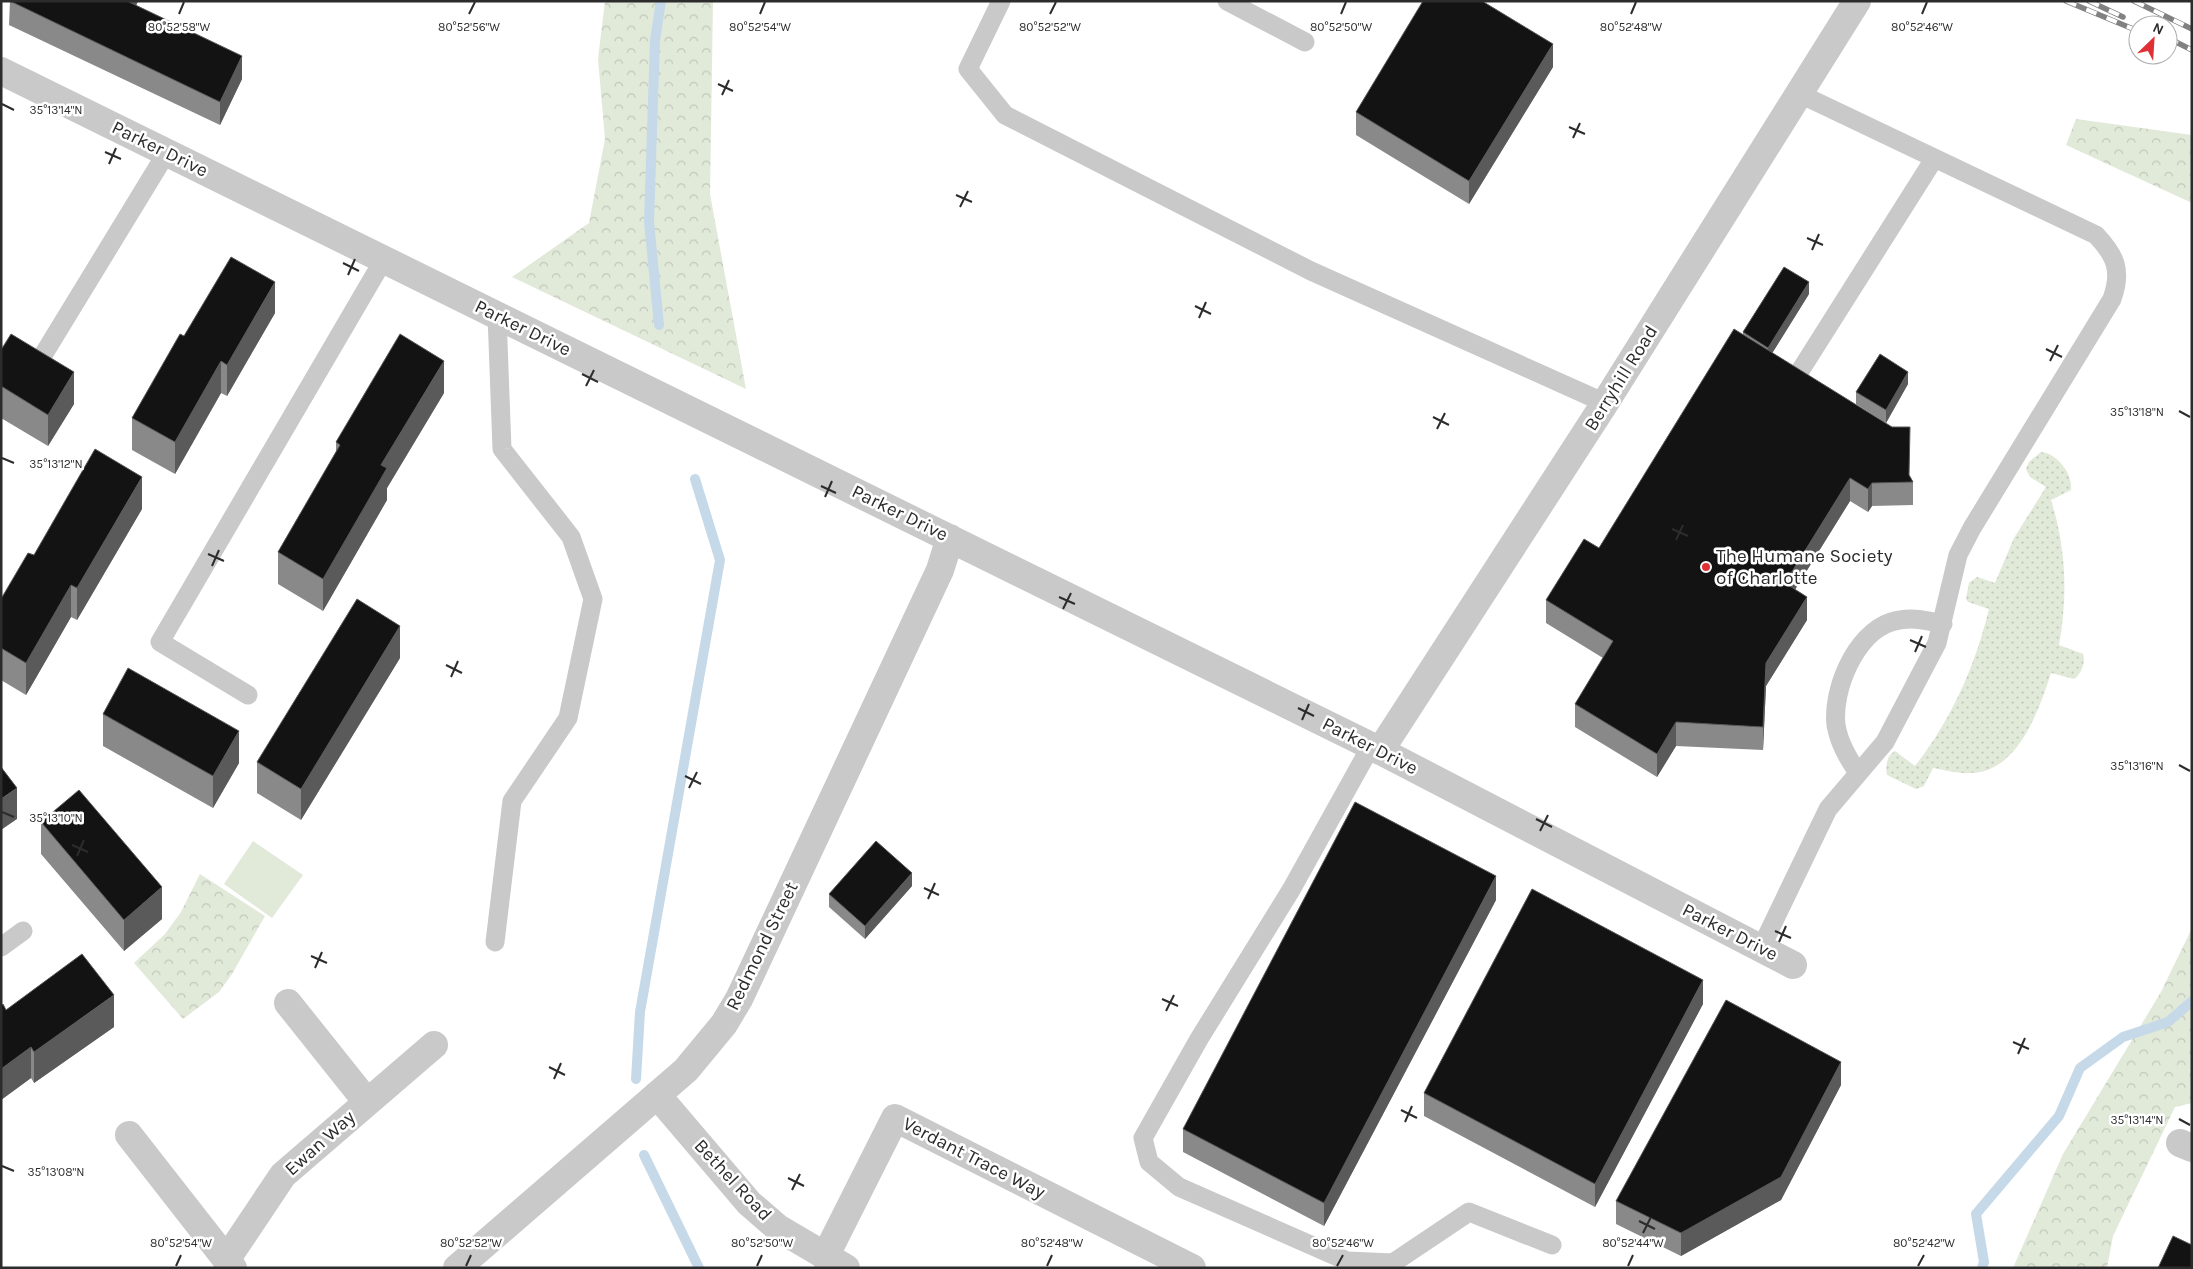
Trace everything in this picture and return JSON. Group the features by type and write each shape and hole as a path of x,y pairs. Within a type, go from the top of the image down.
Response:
{"street":[{"name":"Berryhill Road","path":"1376,748 1605,404 1857,1"},
{"name":"Parker Drive","path":"1,71 1376,748 1793,965"},
{"name":"Redmond Street","path":"456,1268 686,1070 706,1048 739,998 940,570 950,538"},
{"path":"288,1003 367,1102"},
{"name":"Ewan Way","path":"230,1264 283,1175 434,1045"},
{"name":"Bethel Road","path":"657,1095 749,1202 778,1228 836,1262"},
{"name":"Verdant Trace Way","path":"836,1262 895,1118 1192,1268"},
{"path":"129,1135 230,1264"}],"lane":[{"path":"1001,1 968,69 1005,115 1311,271 1605,404"},
{"path":"1227,1 1305,42"},
{"path":"1761,948 1828,810 1885,742 1937,643 1958,555 1972,528 2112,299 2118,282 2116,265 2108,248 2096,235 1934,160 1800,94"},
{"path":"37,365 167,152"},
{"path":"1800,371 1934,160"},
{"path":"248,695 160,642 384,259"},
{"path":"495,942 512,801 568,718 593,599 571,537 502,449 496,315"},
{"path":"1858,774 1846,755 1836,724 1838,698 1844,673 1854,655 1871,634 1889,623 1915,618 1943,624"},
{"path":"1376,748 1199,1039 1143,1138 1149,1162 1179,1187 1348,1261 1393,1263 1469,1212 1552,1245"},
{"path":"1,947 23,931"}],"green space":[{"path":"605,1 713,1 710,194 746,389 512,277 589,223 605,139 598,59"},
{"path":"2076,119 2192,135 2192,203 2066,145"},
{"path":"2041,452 2053,456 2063,465 2071,484 2071,490 2051,500 2060,536 2064,572 2064,608 2059,645 2083,654 2082,668 2079,675 2074,679 2051,673 2033,721 2014,751 2002,762 1987,770 1971,773 1933,768 1924,786 1916,789 1887,775 1888,758 1895,751 1915,766 1940,730 1961,691 1977,651 1989,609 1968,602 1966,599 1969,583 1977,577 1995,583 2014,538 2046,487 2030,477 2026,469 2029,462"},
{"path":"253,841 303,875 272,918 224,884"},
{"path":"200,874 265,916 232,974 219,992 183,1019 134,963 165,934 181,912"},
{"path":"2192,928 2192,1103 2175,1107 2113,1236 2107,1268 2013,1268 2063,1154 2161,992"}],"building":[{"path":"10,1 127,1 242,56 220,102"},
{"path":"1423,1 1482,1 1553,44 1469,181 1356,112"},
{"path":"231,257 275,282 227,365 221,361 175,442 132,418 180,334 184,336"},
{"path":"1784,267 1809,282 1768,348 1743,332"},
{"name":"The Humane Society of Charlotte","path":"1734,329 1892,427 1910,427 1909,475 1913,482 1872,483 1868,489 1850,478 1785,583 1807,597 1766,663 1763,727 1676,722 1657,754 1575,704 1613,641 1546,600 1584,539 1599,548"},
{"path":"11,334 74,372 48,415 1,386 1,350"},
{"path":"400,334 444,361 381,465 387,468 323,579 278,552 340,445 336,442"},
{"path":"1880,354 1908,372 1886,410 1856,392"},
{"path":"95,449 142,477 77,588 71,585 26,663 1,648 1,599 28,553 34,555"},
{"path":"357,599 400,626 301,789 257,762"},
{"path":"128,668 239,731 213,776 103,714"},
{"path":"1,767 17,788 1,799"},
{"path":"79,790 162,887 124,920 41,822"},
{"path":"1355,802 1496,876 1324,1203 1183,1129"},
{"path":"876,841 912,873 865,926 829,894"},
{"path":"1532,889 1703,980 1595,1184 1424,1093"},
{"path":"82,954 114,995 34,1052 31,1047 1,1069 1,1006 3,1004 6,1010"},
{"path":"1726,1000 1841,1062 1781,1177 1681,1233 1616,1201"},
{"path":"2173,1236 2192,1245 2192,1268 2158,1268"}],"waterway":[{"path":"659,325 649,222 655,40 661,1"},
{"path":"636,1079 640,1012 720,560 695,479"},
{"path":"1982,1268 1984,1262 1976,1214 2059,1116 2080,1068 2123,1037 2168,1022 2192,1001"},
{"path":"644,1155 699,1268"}],"railway":[{"path":"2066,1 2128,27"},
{"path":"2089,1 2123,17"},
{"path":"2134,1 2192,29"},
{"path":"2178,43 2192,50"}],"place":[{"name":"The Humane Society of Charlotte","path":"1706,567"}]}
